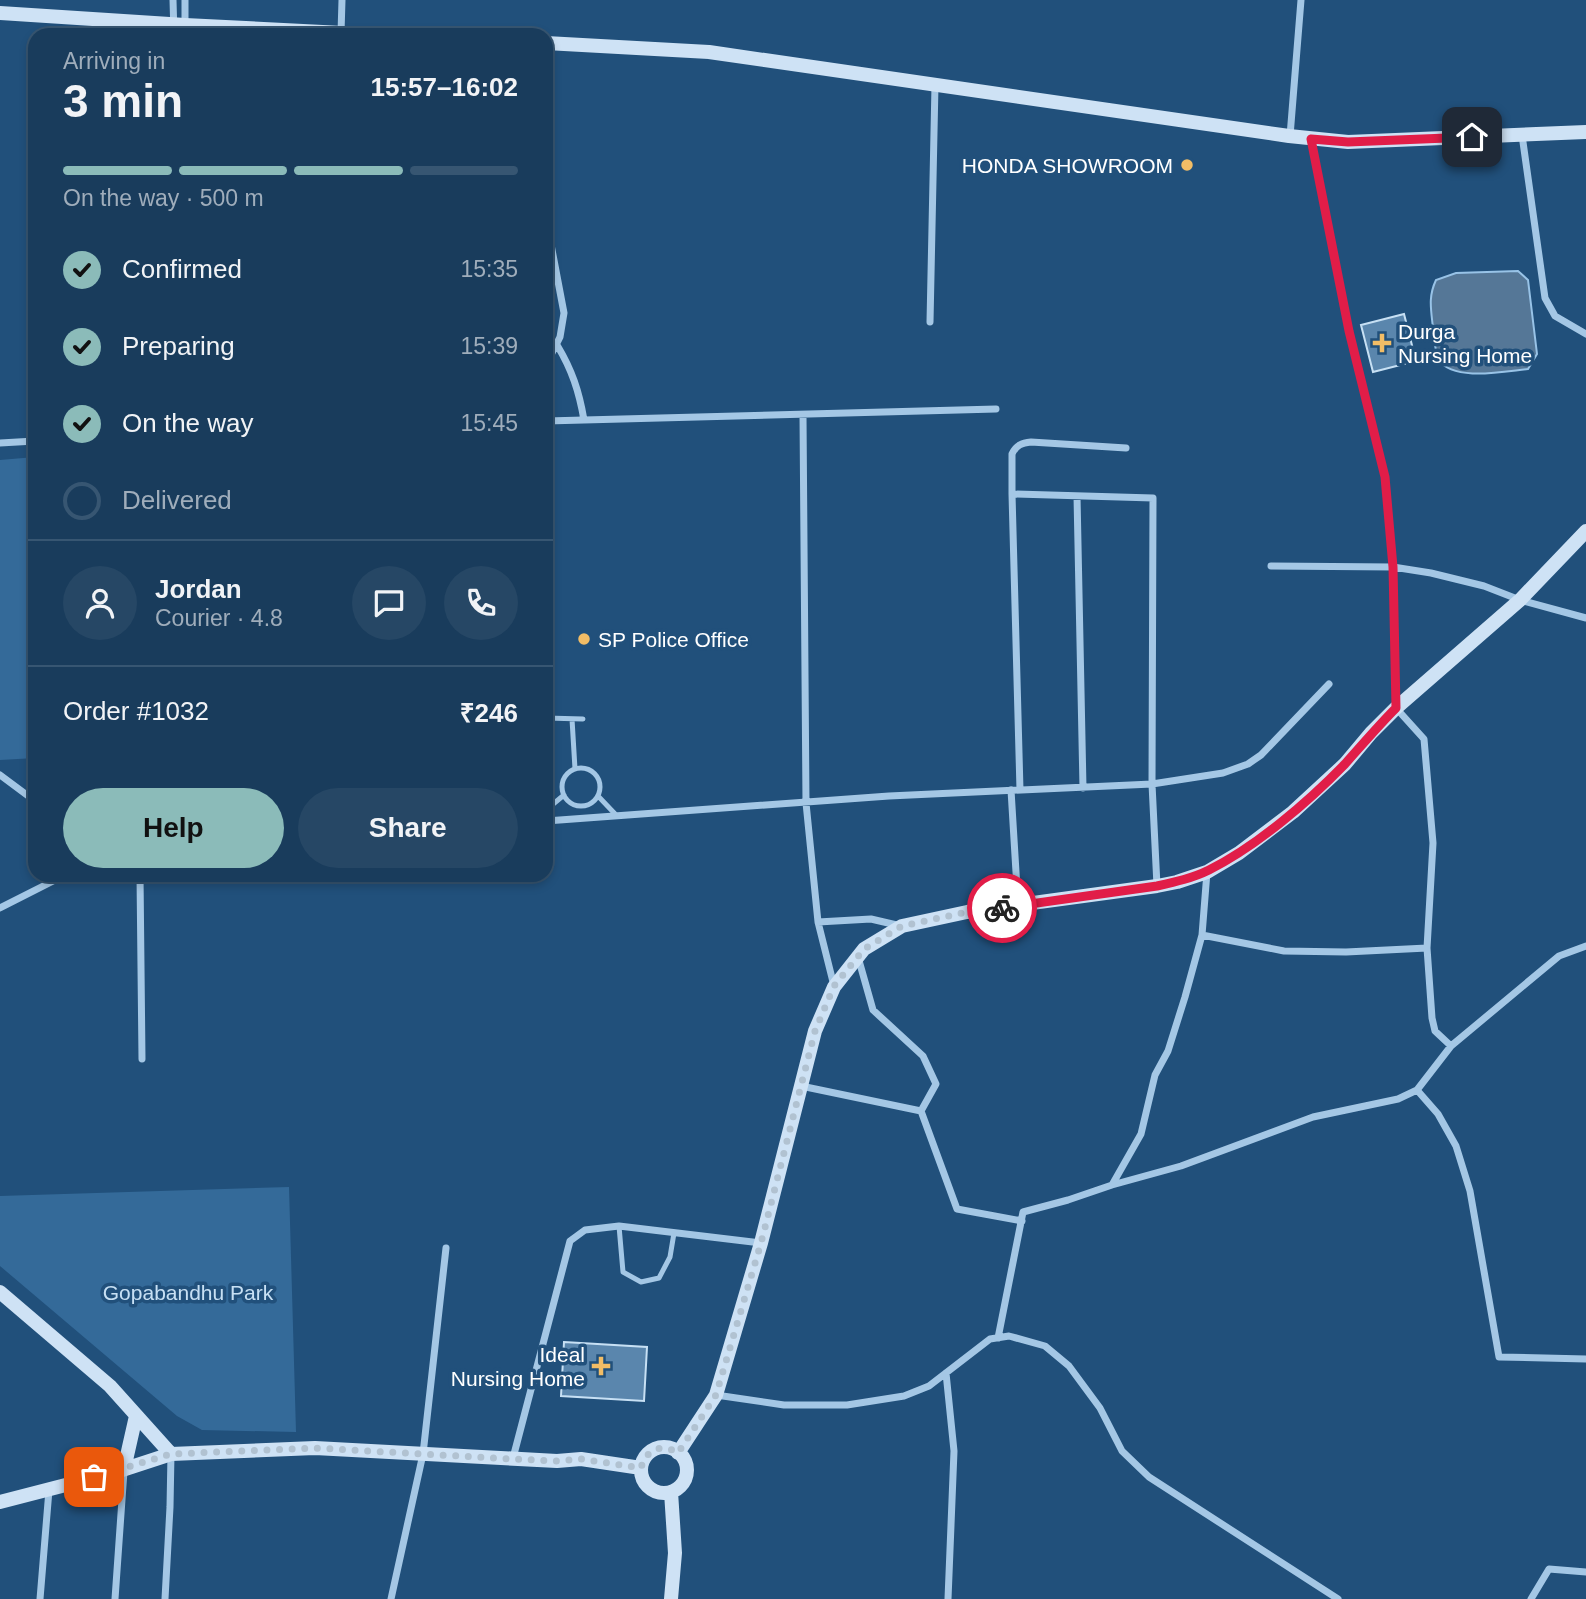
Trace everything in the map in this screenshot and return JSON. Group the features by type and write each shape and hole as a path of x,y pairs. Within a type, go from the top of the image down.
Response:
{"main road":[{"path":"0,13 177,28"},
{"path":"553,43 709,52 1311,139 1348,142 1586,132"},
{"path":"678,1453 716,1395 761,1243 815,1031 834,986 864,949 902,926 967,912 1157,886 1207,872 1239,853 1293,812 1345,764 1396,708 1520,600 1586,531"},
{"path":"0,1292 110,1386 171,1454"},
{"path":"124,1469 136,1416"},
{"path":"0,1502 171,1454 315,1448 557,1461 581,1459 641,1468"},
{"path":"665,1448 678,1453 685,1462 685,1477 680,1486 671,1492 661,1493 652,1490 642,1478 641,1468 644,1458 655,1449 665,1448"},
{"path":"671,1492 675,1553 671,1599"}],"street":[{"path":"173,0 177,28"},
{"path":"177,28 185,0"},
{"path":"341,28 342,0"},
{"path":"1289,136 1301,0"},
{"path":"930,322 935,85"},
{"path":"1521,135 1545,298 1555,316 1586,334"},
{"path":"1311,139 1349,331 1385,477 1393,567 1396,708 1424,739 1433,843 1427,948 1433,1018 1436,1031 1451,1046"},
{"path":"553,255 564,313 560,337 553,352"},
{"path":"557,345 577,386 584,420"},
{"path":"553,421 996,409"},
{"path":"803,415 806,803 818,922 834,986"},
{"path":"0,443 28,441"},
{"path":"1020,790 1012,454 1022,443 1031,442 1126,448"},
{"path":"1012,494 1153,498 1152,784 1157,886"},
{"path":"1077,496 1083,788"},
{"path":"1271,566 1393,567 1431,573 1484,586 1520,600 1586,618"},
{"path":"553,821 889,796 1152,784 1223,773 1248,764 1261,755 1329,684"},
{"path":"0,775 28,796"},
{"path":"1010,790 1018,905"},
{"path":"1112,1185 1141,1134 1155,1075 1168,1051 1202,935 1207,872"},
{"path":"0,908 51,882"},
{"path":"140,882 142,1059"},
{"path":"818,922 871,919 902,926"},
{"path":"1202,935 1284,951 1346,952 1427,948"},
{"path":"998,1338 1023,1212 1181,1166 1313,1117 1398,1099 1417,1090 1451,1046 1559,956 1586,946"},
{"path":"858,957 873,1010 923,1056 936,1084 921,1111 957,1209 1021,1221"},
{"path":"801,1086 921,1111"},
{"path":"1417,1090 1438,1114 1455,1146 1470,1191 1499,1357 1586,1359"},
{"path":"512,1459 570,1241 585,1230 619,1226 761,1243"},
{"path":"391,1599 423,1454 446,1248"},
{"path":"716,1395 783,1405 847,1405 904,1396 929,1386 990,1339 1009,1336 1045,1346 1069,1366 1100,1408 1122,1451 1149,1477 1338,1599"},
{"path":"946,1373 954,1451 948,1599"},
{"path":"165,1599 171,1454"},
{"path":"115,1599 124,1469"},
{"path":"40,1599 49,1489"},
{"path":"1531,1599 1549,1569 1586,1572"}],"lane":[{"path":"553,718 583,719"},
{"path":"572,719 575,769"},
{"path":"575,769 588,769 598,777 600,784 595,801 584,806 572,804 564,796 562,783 575,769"},
{"path":"553,805 564,796"},
{"path":"598,796 617,816"},
{"path":"619,1226 623,1272 641,1282 659,1278 670,1257 674,1233"}],"green space":[{"path":"28,458 28,758 0,760 0,460"},
{"name":"Gopabandhu Park","path":"289,1187 296,1432 202,1430 177,1416 0,1266 0,1196"}],"shaded area":[{"path":"1518,271 1528,280 1537,354 1528,369 1481,374 1446,367 1439,360 1434,335 1431,303 1436,280 1456,273"}],"building":[{"path":"1404,314 1416,361 1373,372 1361,325"},
{"path":"564,1342 647,1347 644,1401 561,1396"}],"way so far":[{"path":"94,1477 171,1454 315,1448 557,1461 581,1459 641,1468 644,1458 655,1449 665,1448 678,1453 716,1395 761,1243 815,1031 834,986 864,949 902,926 967,912 1002,908"}],"place":[{"name":"HONDA SHOWROOM","path":"1187,165"},
{"name":"Durga Nursing Home","path":"1382,343"},
{"name":"SP Police Office","path":"584,639"},
{"name":"Ideal Nursing Home","path":"601,1366"}],"route":[{"path":"1002,908 1157,886 1207,872 1239,853 1293,812 1345,764 1396,708 1393,567 1385,477 1349,331 1311,139 1348,142 1472,137"}]}
